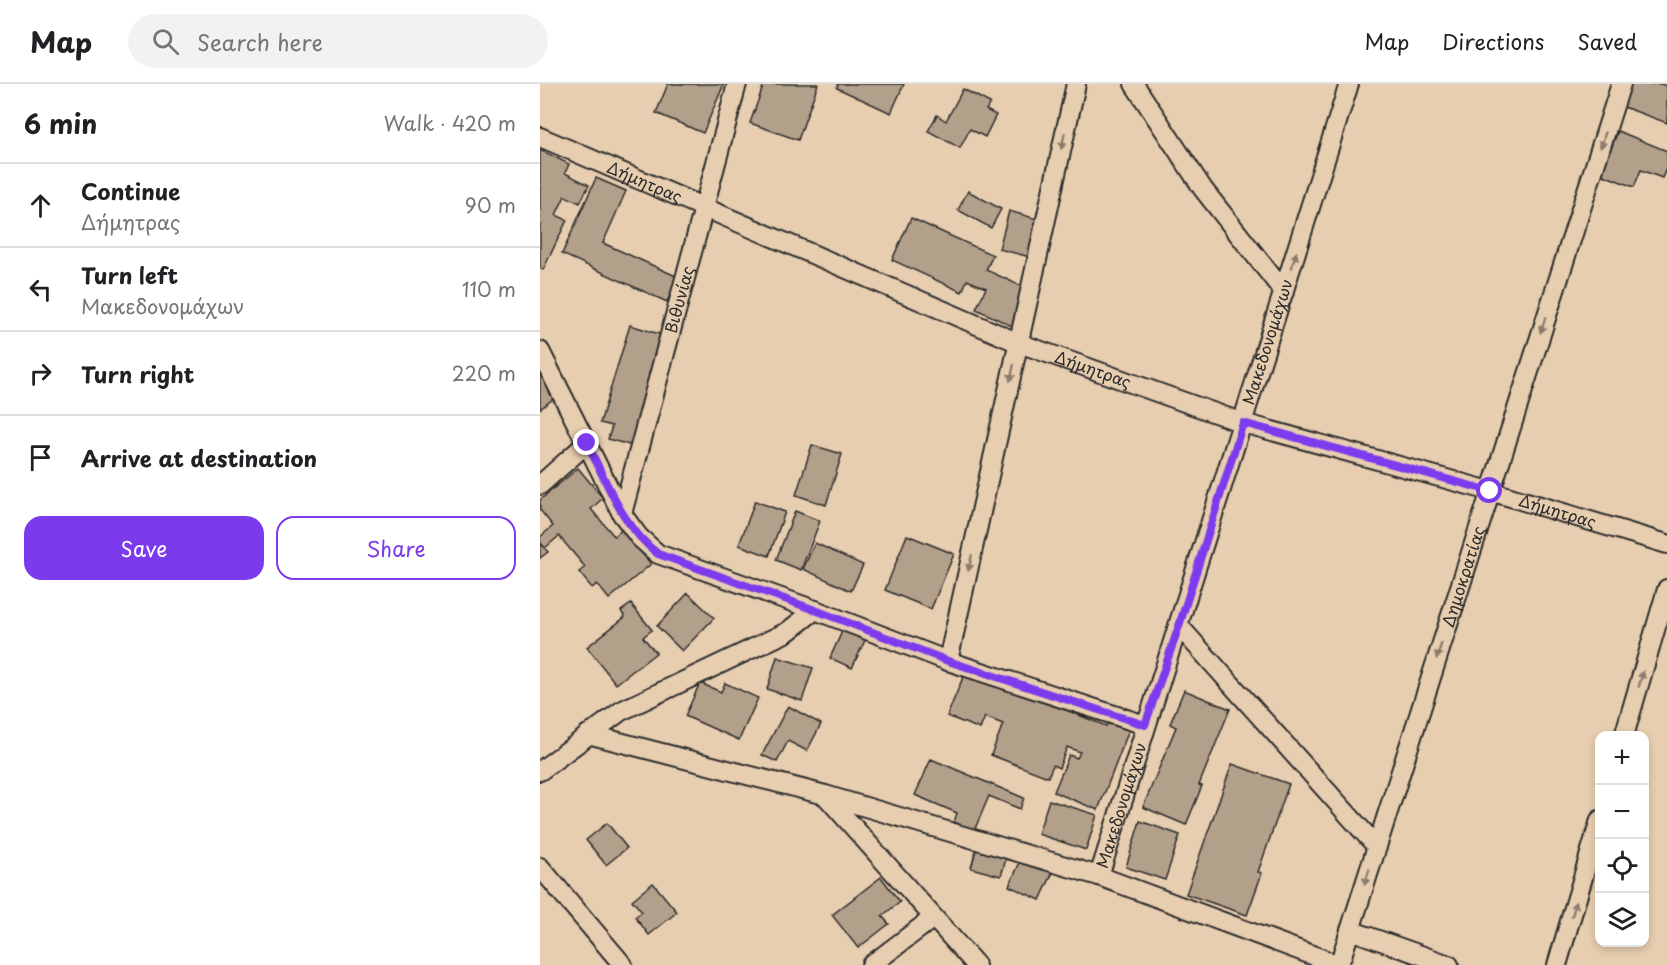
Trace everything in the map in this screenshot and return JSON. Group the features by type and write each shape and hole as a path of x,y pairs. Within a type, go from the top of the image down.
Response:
{"street":[{"name":"Βιθυνίας","path":"622,514 737,84"},
{"path":"948,661 1076,84"},
{"path":"1134,84 1203,189 1284,292"},
{"name":"Μακεδονομάχων","path":"1099,876 1349,84"},
{"name":"Δημοκρατίας","path":"1339,965 1621,84"},
{"name":"Δήμητρας","path":"540,137 1019,343 1243,423 1490,491 1667,544"},
{"path":"540,351 622,514 639,537 658,554 815,610 948,661 1145,725"},
{"path":"540,485 587,443"},
{"path":"1625,731 1667,589"},
{"path":"540,771 621,711 787,632 815,610"},
{"path":"1179,626 1377,847"},
{"path":"588,734 825,795 1099,876 1339,965"},
{"path":"825,795 976,965"},
{"path":"1557,965 1595,834"},
{"path":"540,867 623,965"},
{"path":"871,965 933,918"},
{"path":"1350,930 1449,965"}],"building":[{"path":"668,84 724,84 703,133 656,113"},
{"path":"764,84 818,84 798,140 750,123"},
{"path":"838,84 904,84 891,113 837,88"},
{"path":"1629,84 1667,86 1667,123 1621,106"},
{"path":"963,89 990,103 986,110 996,115 985,137 970,129 960,148 928,131 937,115 946,121"},
{"path":"1618,131 1667,151 1667,166 1662,178 1641,170 1634,187 1601,174"},
{"path":"540,150 569,164 565,173 589,185 580,203 565,196 556,215 567,220 543,270 540,268"},
{"path":"596,178 626,191 603,243 678,277 667,302 562,254"},
{"path":"968,191 1001,209 991,228 958,210"},
{"path":"1009,211 1044,221 1034,258 999,249"},
{"path":"911,218 993,255 986,270 1028,289 1012,326 976,309 986,288 967,280 962,292 892,260"},
{"path":"630,325 666,336 633,446 608,439 612,426 600,423"},
{"path":"540,370 558,395 540,409"},
{"path":"812,445 842,454 826,505 796,495"},
{"path":"578,468 603,498 591,509 614,536 622,530 651,564 609,599 597,584 592,588 579,572 585,567 559,536 545,548 540,542 540,537 553,526 540,510 540,500"},
{"path":"755,501 785,512 769,556 739,545"},
{"path":"795,511 820,521 801,570 776,560"},
{"path":"907,535 954,554 931,609 885,590"},
{"path":"540,543 548,552 540,558"},
{"path":"815,543 863,565 851,591 803,569"},
{"path":"688,593 714,618 682,651 657,626"},
{"path":"631,604 652,630 643,637 656,653 616,684 587,647 625,617 621,611"},
{"path":"845,625 867,636 852,668 830,658"},
{"path":"777,657 813,668 802,701 767,689"},
{"path":"966,670 1106,726 1108,721 1129,730 1098,810 1054,792 1069,755 1077,758 1080,752 1067,747 1059,768 1053,765 1048,777 991,755 1003,724 985,717 980,729 947,716"},
{"path":"700,683 721,692 725,683 758,698 739,740 685,716"},
{"path":"1184,690 1230,709 1199,785 1202,786 1186,825 1143,807 1176,727 1170,724"},
{"path":"788,706 821,724 807,751 788,741 777,762 762,755"},
{"path":"931,759 1024,798 1020,809 989,796 974,831 954,822 957,813 915,795"},
{"path":"1232,764 1289,784 1258,872 1262,873 1247,915 1186,894"},
{"path":"1049,800 1097,815 1086,850 1038,834"},
{"path":"1140,821 1180,835 1165,880 1126,867"},
{"path":"607,823 627,848 606,865 586,840"},
{"path":"978,843 1008,852 1001,876 971,868"},
{"path":"1022,858 1053,872 1040,900 1009,886"},
{"path":"881,877 900,902 882,916 889,924 858,948 832,915"},
{"path":"653,883 677,912 649,935 635,917 642,912 632,900"}],"route":[{"path":"587,443 622,514 648,547 658,554 815,610 948,661 1145,725 1243,423 1490,491"}]}
